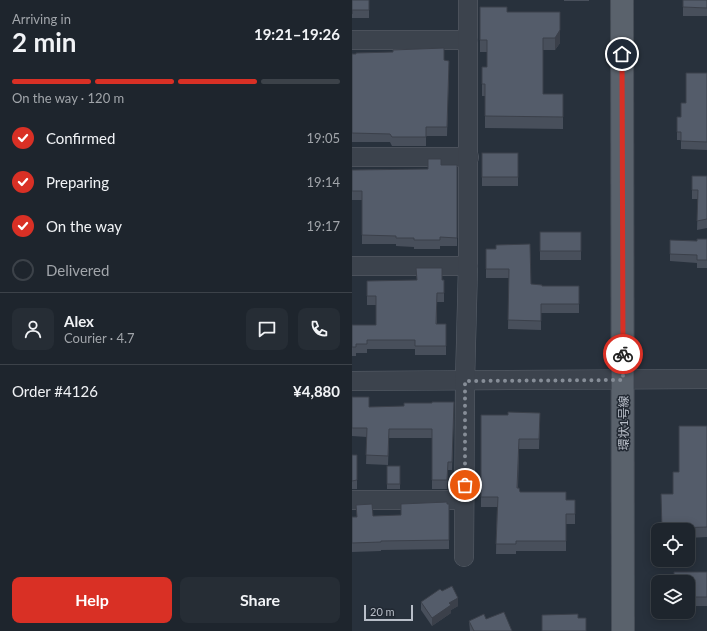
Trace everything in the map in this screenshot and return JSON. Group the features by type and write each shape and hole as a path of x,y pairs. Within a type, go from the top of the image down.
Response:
{"main road":[{"name":"環状1号線","path":"622,0 623,631"}],"street":[{"path":"464,557 469,157 468,0"},
{"path":"352,40 468,40"},
{"path":"352,157 469,157"},
{"path":"352,266 468,266"},
{"path":"352,381 707,379"},
{"path":"352,500 464,500"}],"building":[{"path":"352,0 369,0 369,10 352,10"},
{"path":"683,0 707,0 707,8 683,7"},
{"path":"480,7 507,7 507,12 560,12 560,30 555,38 543,38 543,94 563,94 563,117 485,116 485,84 482,84 482,67 487,67 487,40 480,40"},
{"path":"444,48 444,60 449,61 447,127 426,127 426,137 392,137 390,134 352,133 352,54 393,52 393,50"},
{"path":"686,73 707,73 707,142 681,141 681,132 677,132 677,117 681,117 681,103 686,103"},
{"path":"482,153 518,153 518,177 482,177"},
{"path":"428,159 441,159 441,165 457,165 457,238 440,237 440,240 414,240 414,238 396,238 396,236 362,235 362,191 352,191 352,170 428,169"},
{"path":"692,176 707,176 707,219 697,221 698,190 692,190"},
{"path":"540,232 581,232 581,251 540,251"},
{"path":"697,239 707,239 707,260 697,260 697,255 670,254 670,240 697,241"},
{"path":"530,244 531,284 542,286 579,286 579,304 541,304 541,321 508,320 509,269 486,269 486,249 496,249 496,245"},
{"path":"416,268 442,268 444,293 437,293 436,324 446,324 446,346 415,346 415,340 367,340 367,344 356,344 356,347 352,347 352,325 376,325 376,296 367,296 367,281 417,280"},
{"path":"352,397 369,397 369,407 404,406 404,403 454,402 452,462 448,462 447,480 432,480 432,429 389,429 388,456 366,455 367,428 352,428"},
{"path":"508,412 540,413 539,439 519,439 517,488 519,488 520,492 566,492 566,500 575,500 575,514 566,514 566,541 516,541 516,544 496,544 498,497 481,497 481,415 508,415"},
{"path":"679,426 707,426 707,527 695,527 695,523 662,523 661,494 673,494 673,472 679,472"},
{"path":"352,455 357,455 357,480 352,481"},
{"path":"387,466 400,466 400,484 387,484"},
{"path":"447,502 447,504 449,504 449,540 352,543 352,517 357,517 356,505 372,504 373,516 401,515 401,504"},
{"path":"674,572 707,572 707,597 695,597 695,575 674,575"},
{"path":"452,586 458,598 449,603 451,605 432,618 421,602 440,589 442,591"},
{"path":"504,612 512,631 474,631 469,621 484,614 486,619"},
{"path":"578,614 578,618 586,618 586,631 542,631 542,615"}],"way so far":[{"path":"465,485 465,381 623,380 623,354"}],"route":[{"path":"622,54 623,354"}]}
